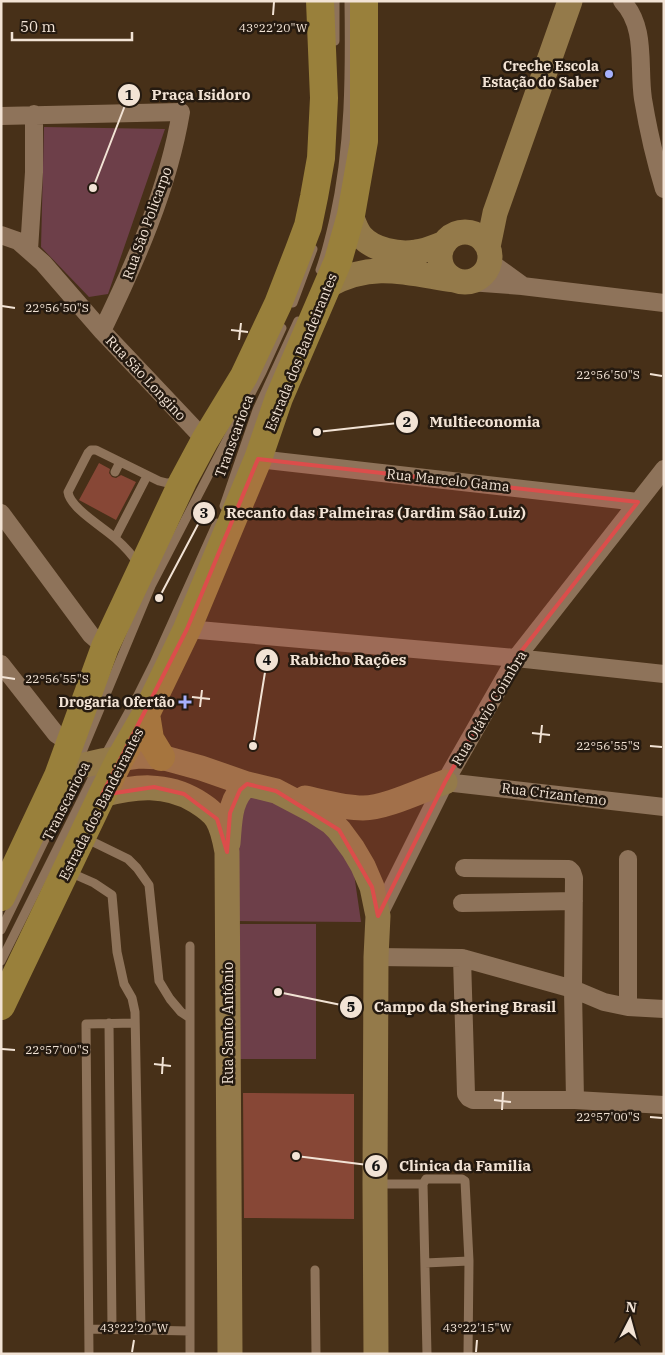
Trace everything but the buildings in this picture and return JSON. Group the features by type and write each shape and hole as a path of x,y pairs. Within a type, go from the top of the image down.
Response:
{"main road":[{"path":"1,897 68,762 105,647 183,481 205,440 244,376 278,304 308,226 321,158 324,98 320,1"},
{"name":"Estrada dos Bandeirantes","path":"1,1006 102,795 111,760 146,714 187,629 258,459 322,283 338,261 351,215 364,141 364,1"},
{"path":"146,714 150,739 161,757"}],"street":[{"path":"461,281 482,275 487,269 495,212 570,1"},
{"path":"622,1 634,16 638,29 643,98 664,189"},
{"name":"Rua São Policarpo","path":"34,114 181,112 165,180 129,274 102,331"},
{"path":"1,116 34,114 34,172 29,250"},
{"path":"351,215 362,237 372,245 391,251 417,252 452,238 495,212"},
{"path":"461,281 442,268 440,252 452,238 478,235 484,240 489,254 522,286"},
{"name":"Rua São Longino","path":"1,236 18,241 61,282 102,331 205,440"},
{"path":"322,283 352,274 386,270 461,281 522,286 664,303"},
{"name":"Rua Marcelo Gama","path":"258,459 638,502"},
{"name":"Rua Otávio Coimbra","path":"378,916 445,782 516,658 664,469"},
{"path":"1,513 90,635 105,647"},
{"path":"187,629 516,658 664,674"},
{"path":"1,664 56,734 68,762 145,756 161,757 247,784 347,808 381,806 445,782"},
{"path":"196,801 206,800 212,790 210,777 201,768"},
{"name":"Rua Crizantemo","path":"445,782 664,807"},
{"path":"227,852 230,812 236,796 247,784"},
{"name":"Rua Santo Antônio","path":"102,795 121,790 154,787 170,789 184,794 210,810 221,828 227,852 230,1354"},
{"path":"276,791 314,811 331,822 339,830 353,849 372,886 378,916 376,957 376,1354"},
{"path":"628,859 628,1007"},
{"path":"464,868 569,869 572,872 574,878 575,1100"},
{"path":"462,903 574,901"},
{"path":"376,957 462,958 573,989 604,1002 628,1007 664,1009"},
{"path":"462,958 466,1094 468,1098 473,1100 575,1100 664,1105"}],"lane":[{"path":"335,1 335,47"},
{"path":"322,283 322,265 335,214 345,150 350,62 349,1"},
{"name":"Transcarioca","path":"1,930 49,831 68,762 151,586 262,372 307,268 316,240"},
{"name":"Transcarioca","path":"1,961 51,859 111,760 225,504 257,410 301,313"},
{"path":"142,570 133,556 115,538 71,502 68,492 91,450 96,450 147,476 167,483 183,481"},
{"path":"115,472 120,462"},
{"path":"115,538 147,476"},
{"path":"92,520 97,510"},
{"path":"82,837 128,859 149,885 159,981 170,999 181,1012 190,1018"},
{"path":"67,871 94,883 112,895 117,952 124,984 132,998 135,1023 141,1330"},
{"path":"190,946 190,1354"},
{"path":"109,1023 112,1329"},
{"path":"89,1354 86,1024 135,1023"},
{"path":"427,1354 423,1184 426,1179 462,1179 466,1181 469,1261 468,1354"},
{"path":"375,1184 423,1184"},
{"path":"425,1263 469,1261"},
{"path":"314,1270 316,1354"},
{"path":"89,1328 190,1331"}],"highlighted area":[{"path":"258,459 638,502 516,658 445,782 378,916 372,887 339,830 276,791 247,784 240,790 230,813 227,852 217,819 184,794 154,787 102,795 187,629"}],"shaded area":[{"path":"44,127 165,129 108,294 89,297 41,247"},
{"path":"251,789 330,832 352,860 361,922 234,921 232,847"},
{"path":"240,924 316,924 316,1059 240,1059"}],"place":[{"name":"Creche Escola Estação do Saber","path":"609,74"},
{"name":"Praça Isidoro","path":"93,188"},
{"name":"Multieconomia","path":"317,432"},
{"name":"Recanto das Palmeiras (Jardim São Luiz)","path":"159,598"},
{"name":"Drogaria Ofertão","path":"185,702"},
{"name":"Rabicho Rações","path":"253,746"},
{"name":"Campo da Shering Brasil","path":"278,992"},
{"name":"Clinica da Familia","path":"296,1156"}]}
